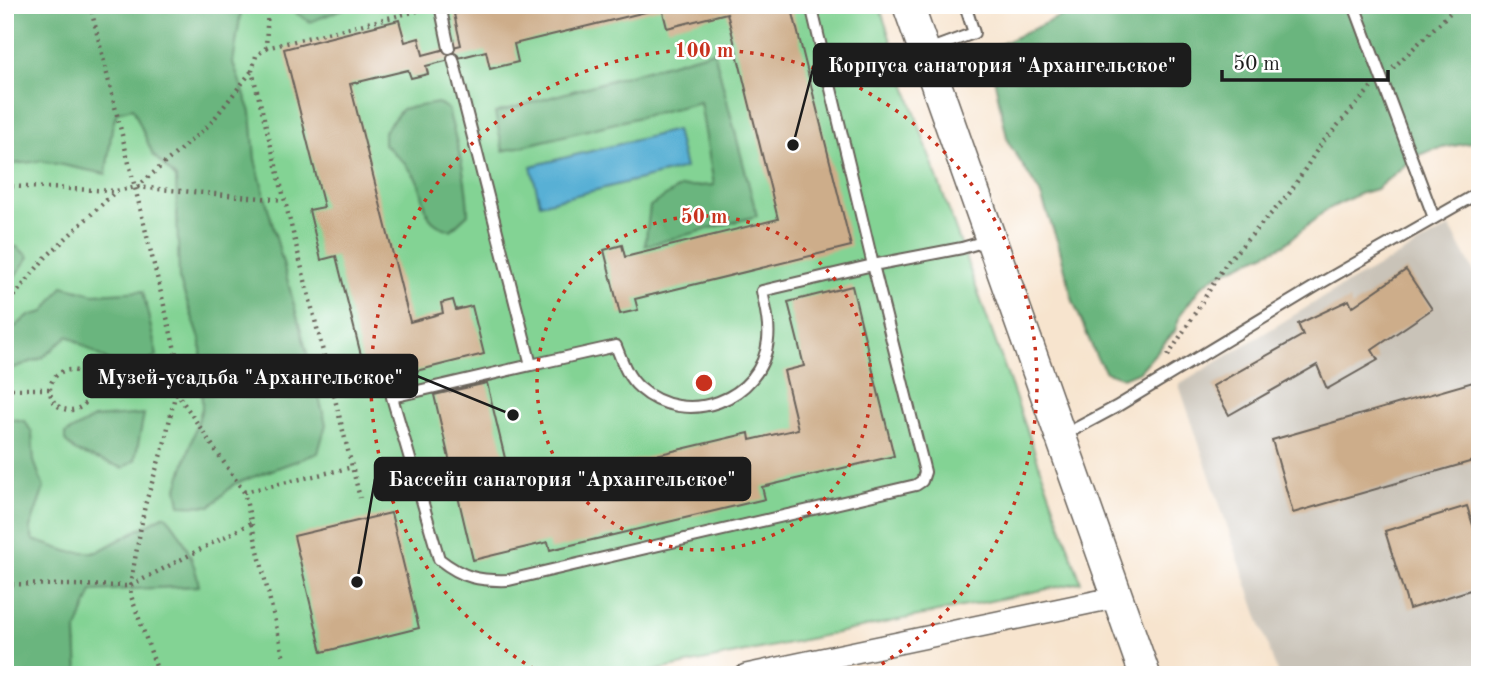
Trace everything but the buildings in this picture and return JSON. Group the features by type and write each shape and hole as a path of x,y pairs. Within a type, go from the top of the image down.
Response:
{"street":[{"path":"908,5 1145,675"},
{"path":"746,675 1118,597"}],"lane":[{"path":"440,5 531,365"},
{"path":"811,5 873,265 923,460 925,472 922,481 916,485 509,580 482,581 454,571 439,559 392,397 616,346 624,369 639,388 659,401 682,408 707,407 729,399 748,384 761,364 768,341 762,292 873,265 962,248 992,239"},
{"path":"925,51 974,33 965,5"},
{"path":"1354,5 1434,218"},
{"path":"1062,436 1321,282 1480,192"}],"path":[{"path":"90,5 176,354 176,391 165,441 145,505 130,586 131,596 159,675"},
{"path":"266,48 268,5"},
{"path":"136,187 210,124 252,71 256,56 266,48 440,5"},
{"path":"1150,386 1227,262 1289,194 1321,144 1362,97 1458,5"},
{"path":"252,71 360,498"},
{"path":"5,186 116,191 136,187 285,200"},
{"path":"5,307 44,258 116,191"},
{"path":"70,370 84,376 90,390 84,404 69,410 55,404 50,389 56,375 70,370"},
{"path":"5,388 50,389"},
{"path":"90,390 176,391"},
{"path":"176,391 244,492 284,659"},
{"path":"244,492 353,467"},
{"path":"5,584 130,586 251,523"}],"shaded area":[{"path":"1450,227 1480,283 1480,675 1278,675 1179,385 1327,295"}],"green space":[{"path":"5,5 879,5 928,152 1081,582 635,675 5,675"},
{"path":"5,5 242,5 233,63 251,112 255,159 326,424 318,453 234,484 211,506 180,505 177,488 202,408 201,342 179,279 176,178 153,155 133,108 117,112 112,128 106,174 42,161 5,165"},
{"path":"296,5 380,5 348,7 310,22 296,13"},
{"path":"1084,5 1480,5 1480,135 1469,143 1416,156 1376,189 1326,210 1284,245 1215,276 1201,287 1180,315 1175,331 1140,371 1123,378 1106,372 1096,356 1073,301 1059,246 1040,193 1008,142 988,50"},
{"path":"714,51 757,216 645,246 650,206 680,187 714,185 700,102 503,151 495,113"},
{"path":"438,103 448,109 466,187 468,214 451,230 434,223 429,217 417,180 384,144 384,131 402,109"},
{"path":"5,246 17,247 29,257 5,290"},
{"path":"63,286 94,294 143,291 157,356 143,365 110,362 68,336 42,358 5,371 5,335 28,316 44,312"},
{"path":"144,414 135,460 123,468 76,452 65,441 65,434 94,418"},
{"path":"5,418 25,421 32,433 34,461 44,488 30,528 33,540 70,552 97,552 165,515 182,539 194,567 199,586 92,591 76,632 78,675 5,675"}],"water":[{"path":"676,130 685,168 540,204 531,166"}],"place":[{"name":"Корпуса санатория \"Архангельское\"","path":"793,145"},
{"name":"Музей-усадьба \"Архангельское\"","path":"513,415"},
{"name":"Бассейн санатория \"Архангельское\"","path":"357,582"}]}
